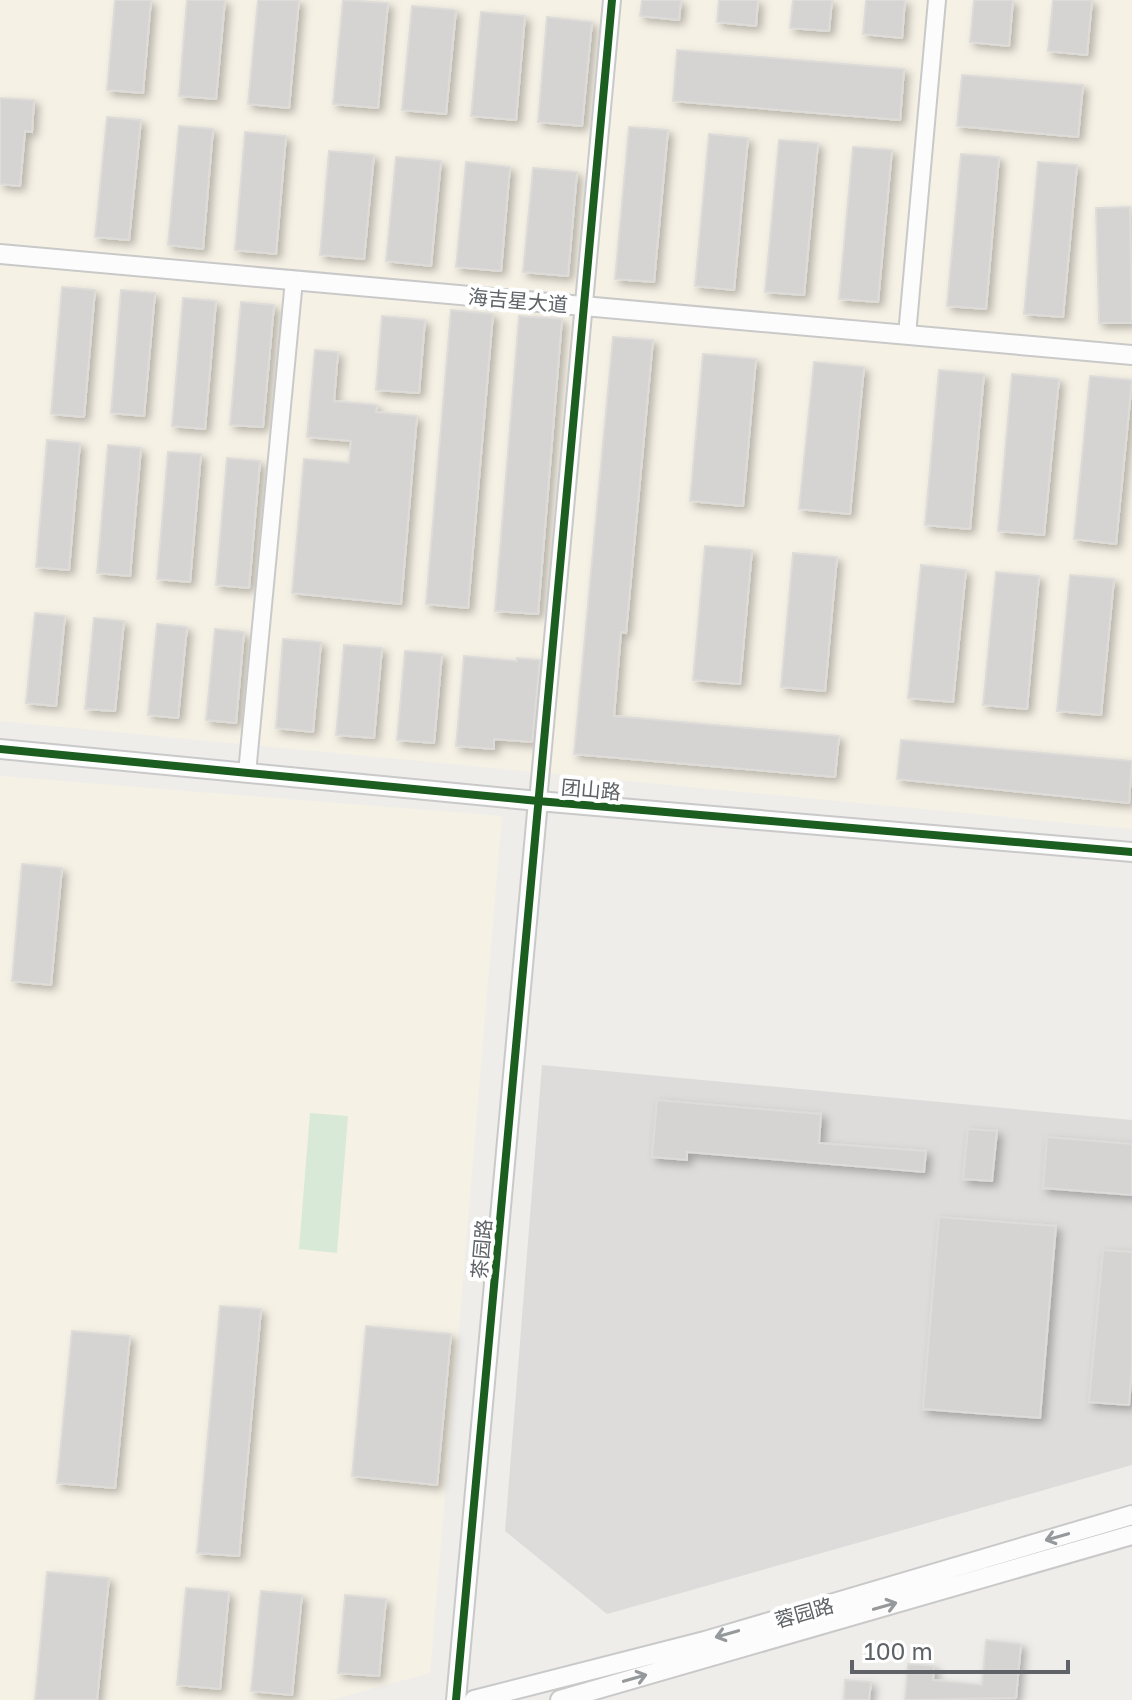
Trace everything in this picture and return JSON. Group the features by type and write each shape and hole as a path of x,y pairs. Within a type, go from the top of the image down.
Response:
{"street":[{"path":"538,801 612,0"},
{"path":"907,335 937,0"},
{"name":"海吉星大道","path":"0,254 1132,355"},
{"path":"247,773 294,280"},
{"name":"团山路","path":"0,749 538,801 1132,852"},
{"name":"茶园路","path":"456,1700 538,801"},
{"name":"蓉园路","path":"474,1700 705,1641 1132,1515"},
{"name":"蓉园路","path":"560,1700 1132,1535"}],"shaded area":[{"path":"0,0 1132,0 1132,829 0,721"},
{"path":"0,776 502,816 430,1673 331,1700 0,1700"},
{"path":"542,1065 1132,1120 1132,1465 607,1614 505,1531"}],"green space":[{"path":"310,1113 348,1116 337,1253 299,1249"}],"building":[{"path":"115,0 151,0 143,93 107,90"},
{"path":"187,0 225,0 216,99 179,96"},
{"path":"258,0 299,0 289,108 248,104"},
{"path":"343,0 388,3 378,108 333,104"},
{"path":"642,0 681,0 679,20 640,16"},
{"path":"719,0 758,0 756,26 717,22"},
{"path":"793,0 832,0 829,31 790,28"},
{"path":"866,0 905,0 902,38 863,34"},
{"path":"974,0 1013,0 1009,46 970,42"},
{"path":"1053,0 1092,0 1087,55 1048,51"},
{"path":"412,6 456,10 446,114 402,110"},
{"path":"481,12 525,16 516,120 471,116"},
{"path":"547,17 592,22 582,126 538,122"},
{"path":"677,50 904,69 900,120 673,101"},
{"path":"962,75 1083,85 1078,137 957,126"},
{"path":"0,98 34,100 32,132 25,131 20,186 0,184"},
{"path":"107,117 141,120 129,240 95,237"},
{"path":"179,126 213,129 203,249 168,245"},
{"path":"629,127 668,130 654,282 615,279"},
{"path":"245,132 286,136 276,254 235,250"},
{"path":"709,134 748,138 734,290 695,286"},
{"path":"779,140 818,143 804,295 765,292"},
{"path":"853,147 892,150 878,302 839,299"},
{"path":"329,151 374,155 364,259 320,255"},
{"path":"961,154 999,157 986,309 947,306"},
{"path":"396,157 441,161 431,266 386,261"},
{"path":"466,162 510,167 501,271 456,267"},
{"path":"1038,162 1077,165 1063,317 1024,314"},
{"path":"533,168 577,172 568,276 523,272"},
{"path":"1130,207 1132,323 1099,323 1096,208"},
{"path":"62,287 95,290 84,417 51,414"},
{"path":"121,290 155,293 144,416 111,413"},
{"path":"183,298 216,301 205,429 172,426"},
{"path":"241,302 274,305 263,427 230,425"},
{"path":"451,310 493,314 468,608 426,604"},
{"path":"382,316 425,320 419,393 376,390"},
{"path":"519,316 562,319 538,614 495,611"},
{"path":"613,337 653,340 626,633 621,632 614,716 839,736 835,777 574,754"},
{"path":"315,350 338,352 334,401 377,405 376,412 417,416 401,604 292,593 304,459 349,463 351,441 307,437"},
{"path":"703,354 756,359 743,506 690,501"},
{"path":"814,362 864,367 850,514 799,509"},
{"path":"939,370 984,374 970,529 925,525"},
{"path":"1012,374 1059,379 1044,535 998,531"},
{"path":"1090,376 1132,380 1116,544 1074,539"},
{"path":"47,440 80,443 69,570 36,567"},
{"path":"108,445 141,448 130,576 97,573"},
{"path":"168,452 201,454 190,582 157,579"},
{"path":"227,458 260,461 249,588 216,585"},
{"path":"705,546 752,550 740,684 693,680"},
{"path":"793,553 837,557 825,691 781,687"},
{"path":"921,565 966,570 953,702 908,698"},
{"path":"996,572 1039,576 1027,709 983,705"},
{"path":"1070,575 1114,579 1101,715 1057,711"},
{"path":"35,613 65,616 56,706 26,703"},
{"path":"94,618 124,621 115,711 85,709"},
{"path":"157,624 187,627 178,718 148,715"},
{"path":"215,629 244,632 236,723 206,720"},
{"path":"283,639 321,642 313,732 276,728"},
{"path":"344,645 382,648 374,738 336,735"},
{"path":"405,651 442,654 434,743 397,740"},
{"path":"464,656 540,660 532,742 494,739 494,749 456,746"},
{"path":"901,740 1132,761 1129,803 897,779"},
{"path":"22,864 62,868 51,985 12,981"},
{"path":"657,1100 821,1114 819,1143 926,1151 924,1172 687,1152 687,1160 652,1157"},
{"path":"968,1129 997,1131 992,1181 963,1179"},
{"path":"1047,1137 1132,1144 1132,1195 1043,1188"},
{"path":"939,1217 1056,1226 1040,1418 923,1409"},
{"path":"1103,1250 1132,1252 1129,1405 1089,1402"},
{"path":"220,1306 261,1309 239,1556 197,1553"},
{"path":"366,1326 451,1334 437,1485 352,1476"},
{"path":"72,1331 130,1336 115,1488 57,1483"},
{"path":"47,1572 109,1578 97,1700 35,1700"},
{"path":"186,1588 229,1592 220,1689 177,1685"},
{"path":"261,1591 302,1595 292,1695 251,1691"},
{"path":"345,1595 386,1599 379,1676 338,1673"},
{"path":"986,1640 1021,1644 1016,1698 905,1700 908,1664 934,1666 933,1680 982,1685"},
{"path":"845,1680 871,1682 869,1700 844,1700"}],"cycle path":[{"path":"456,1700 612,0"},
{"path":"0,749 538,801 1132,852"}]}
